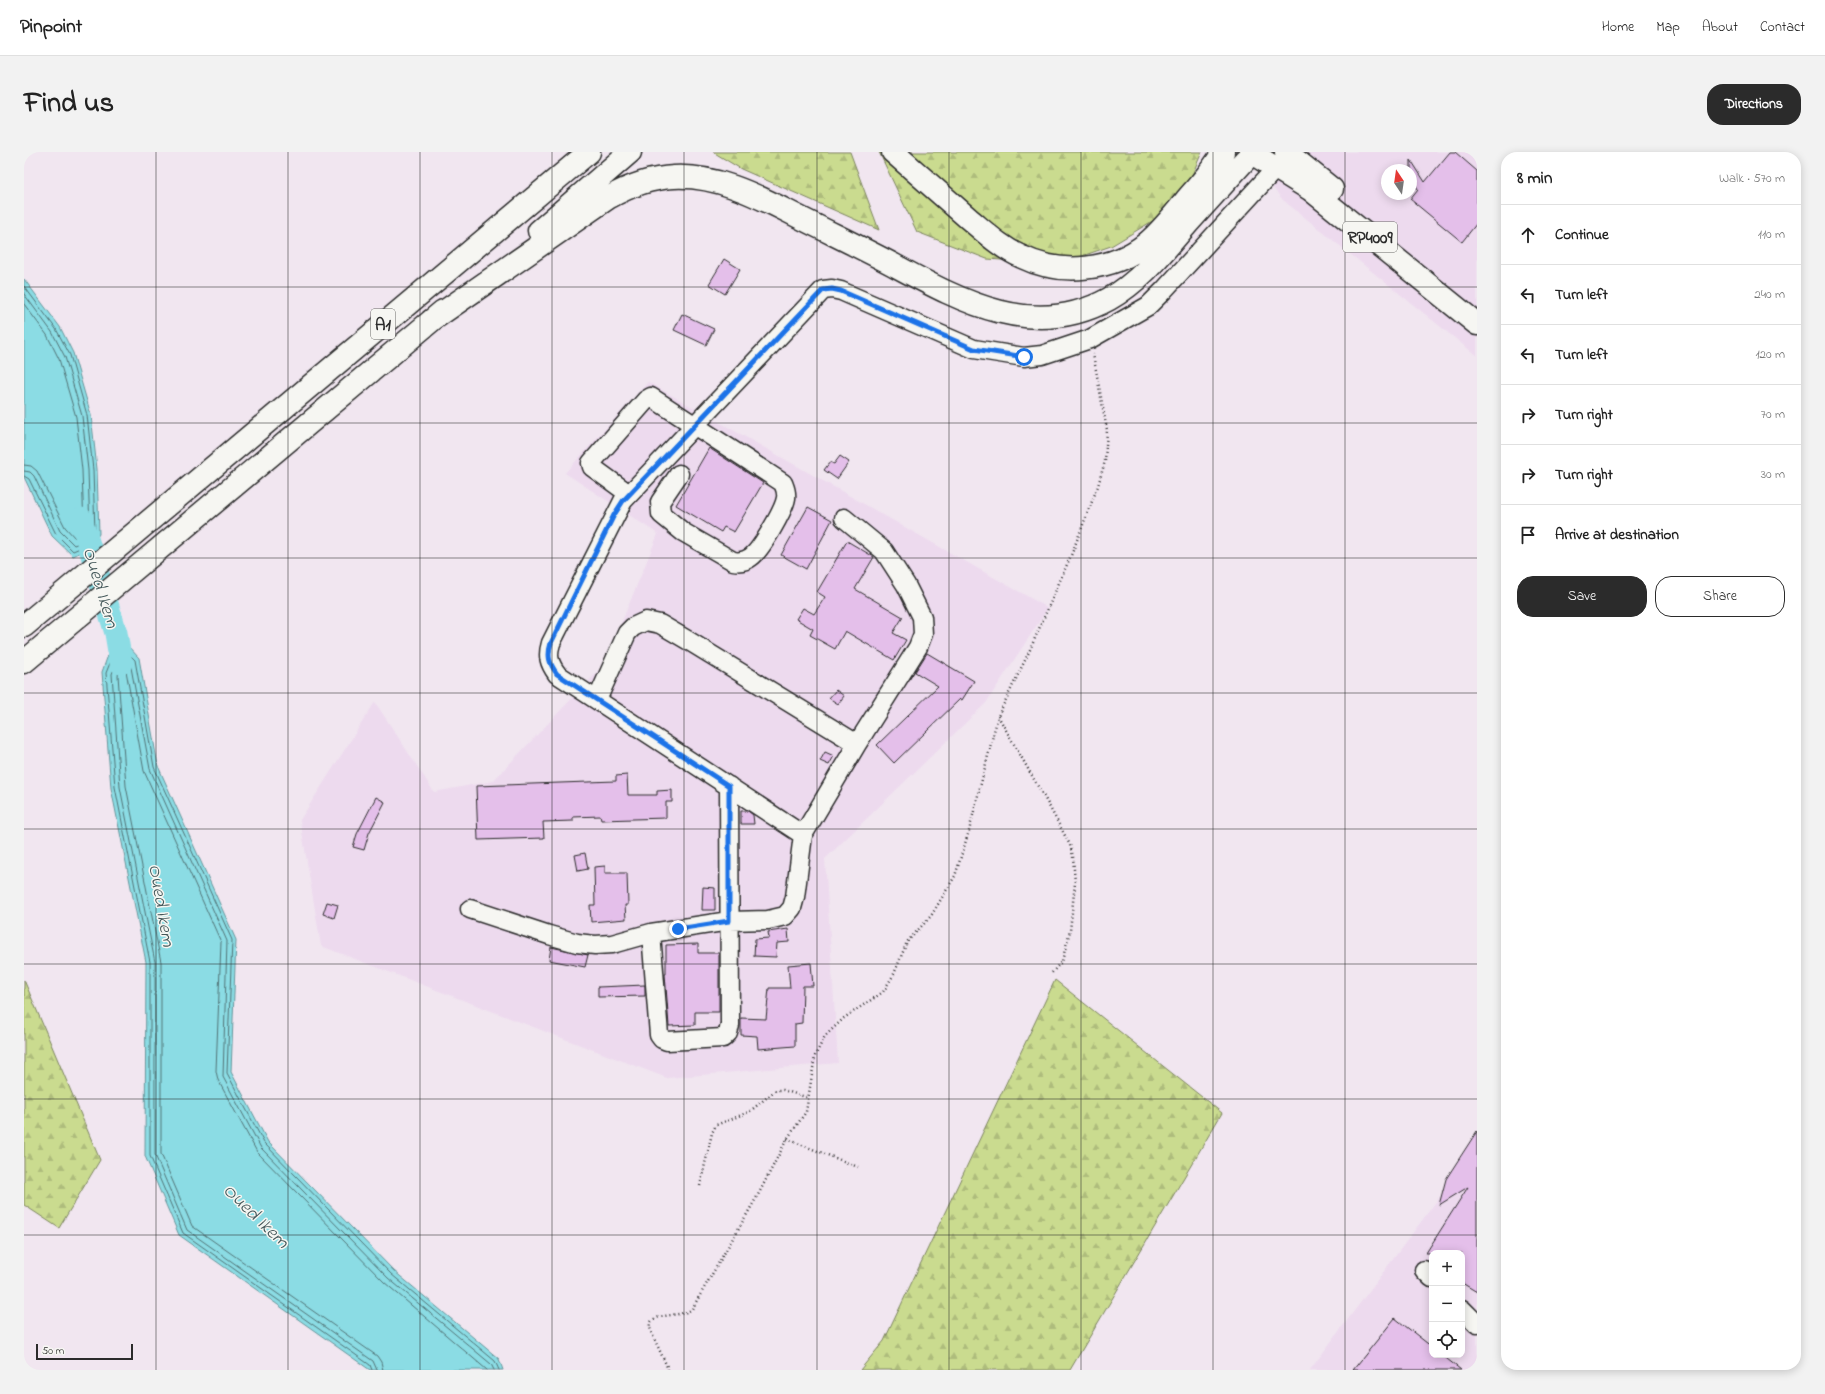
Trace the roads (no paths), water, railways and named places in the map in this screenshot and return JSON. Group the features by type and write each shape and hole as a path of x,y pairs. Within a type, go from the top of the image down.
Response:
{"main road":[{"name":"A1","path":"24,626 318,378 491,236 589,152"},
{"name":"A1","path":"28,658 525,243 630,152"},
{"path":"893,152 1000,244 1021,257 1043,266 1075,268 1094,267 1112,262 1130,254 1146,244 1160,231 1204,179 1223,152"},
{"path":"432,320 608,198 627,187 652,180 675,177 704,180 728,185 755,195 893,264 938,289 984,308 1013,315 1041,317 1063,315 1109,300 1148,270 1260,157"},
{"name":"RP4009","path":"1260,157 1477,304"},
{"name":"RP4009","path":"1260,157 1311,190 1477,324"}],"lane":[{"path":"803,835 557,674 550,665 548,653 551,643 614,515 629,494 823,290 832,289 841,291 974,349 1024,357 1042,355 1090,340 1148,306 1260,157"},
{"path":"629,494 592,467 591,463 646,400 651,398 783,483 786,490 786,499 756,552 750,558 739,562 734,561 683,532 661,514 660,502 679,474"},
{"path":"470,909 577,943 595,945 612,944 651,933 729,921 768,920 785,916 792,908 796,897 803,835 857,744 918,647 923,634 922,617 890,558 844,518"},
{"path":"597,700 627,633 639,623 646,622 660,624 857,744"},
{"path":"651,933 659,1035 662,1039 667,1041 712,1040 724,1038 728,1033 730,1025 729,786"},
{"path":"1465,1312 1477,1324"}],"water":[{"path":"24,279 60,327 73,353 91,415 97,469 99,534 90,548 73,556 52,536 24,477"},
{"path":"116,633 139,658 158,766 236,940 231,1072 268,1142 394,1271 499,1359 503,1370 370,1370 179,1235 145,1156 146,962 111,788 102,672"}],"waterway":[{"name":"Oued Ikem","path":"81,519 116,633 121,663"}]}
